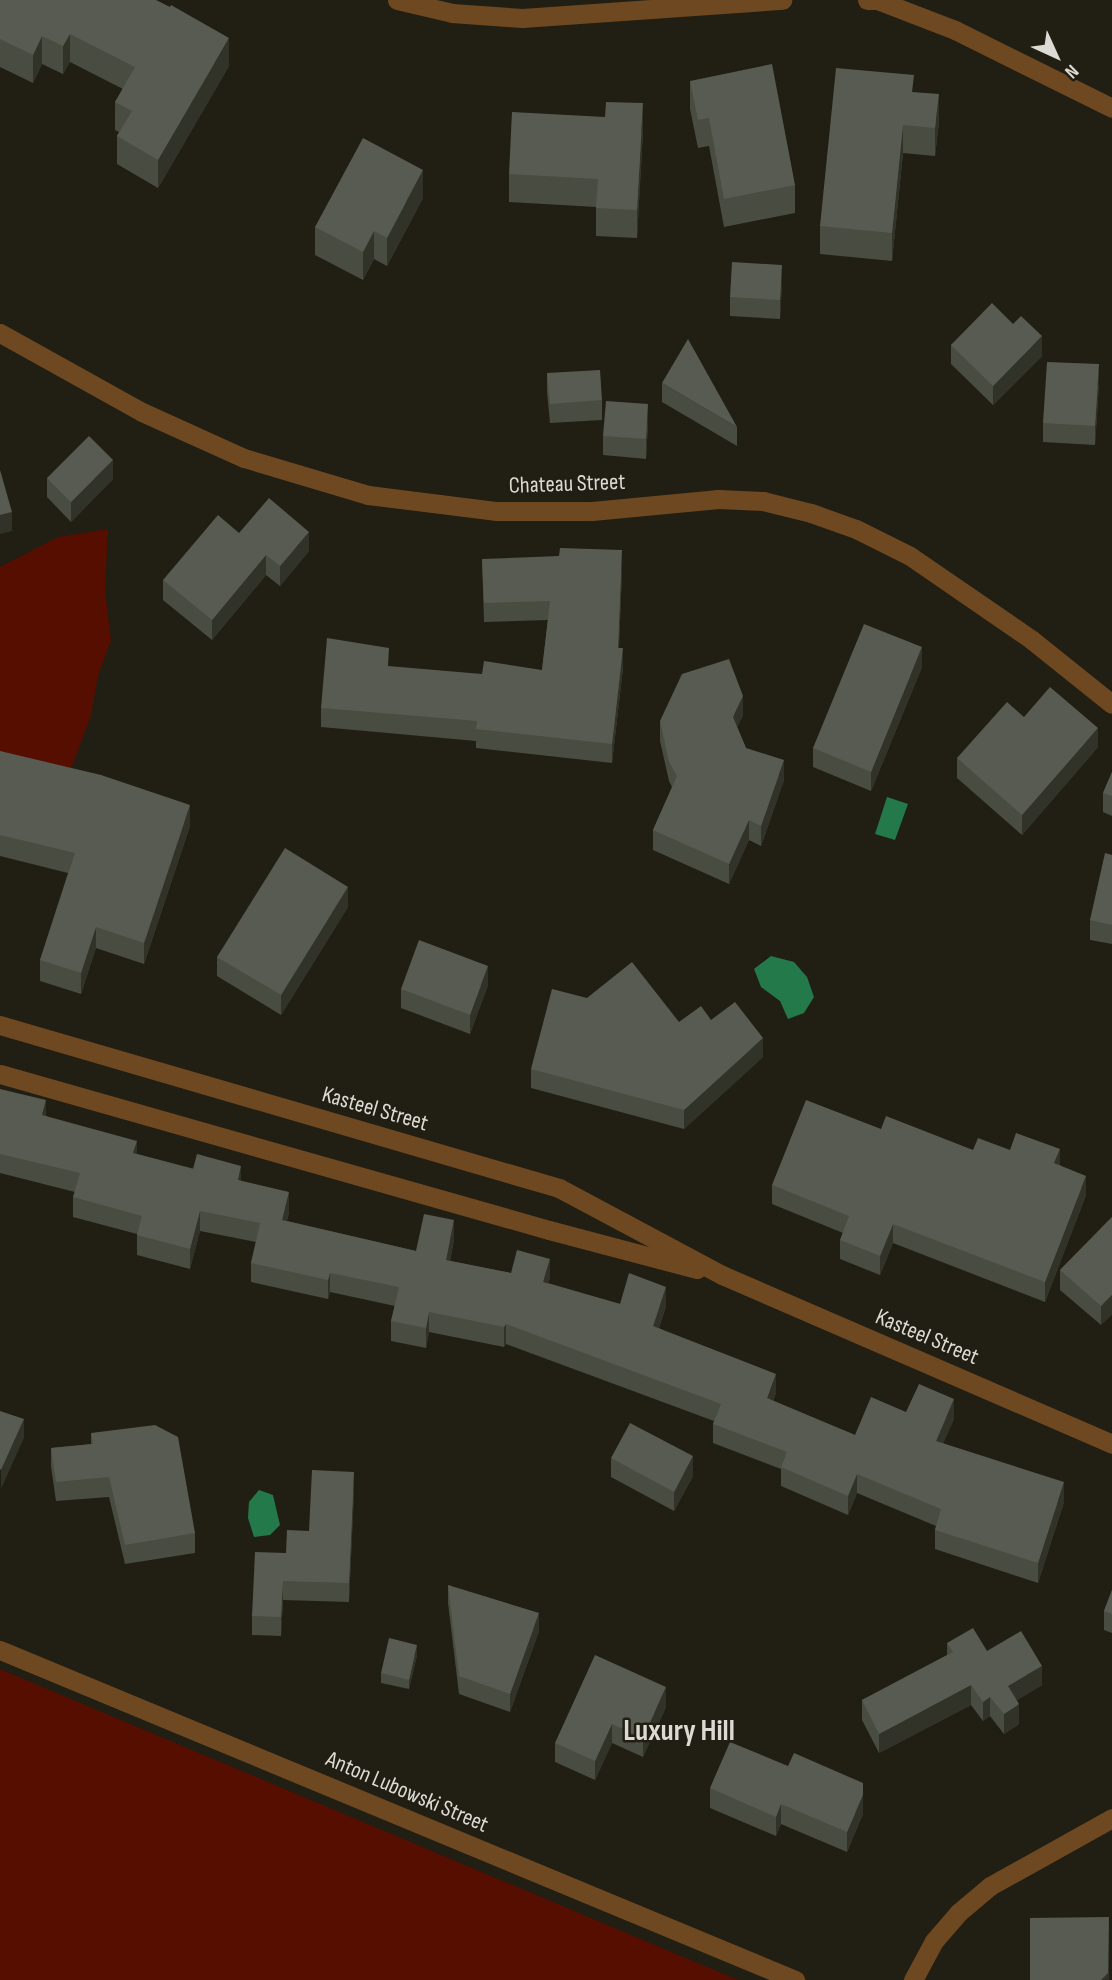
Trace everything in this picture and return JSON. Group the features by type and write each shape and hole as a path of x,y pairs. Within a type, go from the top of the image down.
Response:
{"street":[{"path":"397,0 452,13 522,18 782,0"},
{"path":"867,0 877,0 955,30 1112,108"},
{"name":"Chateau Street","path":"0,333 142,412 244,458 368,495 497,511 592,511 718,499 763,502 811,513 856,529 910,556 1032,640 1112,704"},
{"name":"Kasteel Street","path":"0,1025 559,1188 722,1275 1112,1444"},
{"name":"Kasteel Street","path":"0,1074 559,1233 722,1275"},
{"name":"Anton Lubowski Street","path":"0,1650 795,1980"},
{"path":"913,1980 934,1941 958,1913 990,1886 1112,1818"}],"shaded area":[{"path":"108,529 105,591 111,640 98,676 91,715 68,777 0,767 0,567 58,537"},
{"path":"887,797 908,804 895,840 875,834"},
{"path":"771,956 794,962 807,977 814,997 804,1013 788,1019 780,1001 761,987 754,969"},
{"path":"259,1490 273,1495 280,1525 270,1535 254,1537 248,1518 249,1502"},
{"path":"0,1669 738,1980 0,1980"}],"building":[{"path":"0,0 156,0 170,7 171,5 229,38 158,160 117,136 132,111 115,102 135,67 70,34 63,46 42,36 33,55 0,39"},
{"path":"772,64 795,185 724,199 709,118 698,120 690,81"},
{"path":"836,68 914,75 912,92 939,94 935,128 903,125 892,233 820,226"},
{"path":"606,102 643,103 637,210 596,208 598,179 509,174 512,112 605,117"},
{"path":"363,138 423,170 387,238 374,231 363,252 315,227"},
{"path":"732,262 782,265 780,300 730,297"},
{"path":"992,303 1013,324 1021,316 1042,336 993,386 951,345"},
{"path":"688,339 737,427 662,383"},
{"path":"1047,362 1099,364 1095,426 1043,423"},
{"path":"600,370 602,400 550,404 547,373"},
{"path":"606,401 648,404 646,439 603,436"},
{"path":"89,436 113,460 71,502 47,478"},
{"path":"0,470 12,512 0,515"},
{"path":"269,498 309,532 280,566 266,555 212,620 163,580 218,515 239,533"},
{"path":"560,548 622,550 618,648 623,648 612,744 476,729 477,721 321,708 327,638 389,648 388,666 482,674 484,661 542,670 550,601 484,603 482,559 559,556"},
{"path":"864,624 922,647 871,772 813,748"},
{"path":"729,659 743,696 733,717 746,748 784,760 761,826 749,820 729,864 653,830 677,776 669,762 660,721 682,674"},
{"path":"1050,687 1098,728 1022,815 957,758 1007,702 1024,717"},
{"path":"0,751 101,775 190,805 144,943 96,927 81,973 40,960 75,853 0,835"},
{"path":"1112,772 1112,796 1103,793"},
{"path":"285,848 348,887 281,995 217,957"},
{"path":"1105,853 1112,855 1112,925 1090,920"},
{"path":"419,940 488,966 470,1015 401,989"},
{"path":"632,962 679,1022 701,1006 711,1020 735,1002 763,1038 684,1110 531,1069 552,989 587,998"},
{"path":"0,1089 46,1100 42,1115 137,1141 133,1153 193,1169 197,1154 241,1166 238,1180 289,1192 282,1220 416,1251 424,1214 454,1220 446,1260 511,1273 517,1250 550,1259 543,1282 620,1304 629,1273 666,1287 653,1326 776,1374 767,1398 855,1435 871,1397 906,1412 919,1384 954,1399 936,1441 1064,1482 1038,1563 935,1530 941,1509 857,1474 848,1496 781,1467 787,1452 713,1424 721,1404 506,1324 504,1327 429,1312 426,1328 391,1321 399,1287 330,1273 328,1280 251,1263 260,1223 200,1211 190,1249 137,1235 142,1216 73,1197 80,1173 0,1154"},
{"path":"806,1100 881,1129 886,1116 973,1150 978,1138 1010,1150 1016,1133 1060,1149 1054,1163 1086,1176 1045,1282 893,1224 880,1256 840,1240 849,1216 772,1185"},
{"path":"1112,1217 1112,1295 1101,1306 1060,1270"},
{"path":"0,1411 24,1419 1,1470 0,1469"},
{"path":"630,1423 693,1456 674,1492 611,1458"},
{"path":"155,1425 178,1437 195,1533 125,1545 109,1477 56,1482 51,1448 93,1444 91,1433"},
{"path":"312,1470 354,1472 349,1583 283,1581 281,1617 252,1616 255,1552 286,1553 287,1530 309,1531"},
{"path":"448,1585 539,1613 510,1694 459,1676"},
{"path":"1112,1590 1112,1614 1104,1611"},
{"path":"973,1628 987,1651 1021,1631 1042,1666 1008,1686 1019,1704 1004,1714 990,1697 983,1702 971,1685 879,1734 862,1700 953,1652 947,1643"},
{"path":"389,1638 417,1645 409,1680 381,1673"},
{"path":"595,1655 666,1687 643,1738 612,1724 595,1761 555,1743"},
{"path":"730,1742 788,1766 794,1753 863,1783 863,1795 847,1832 781,1804 776,1817 710,1788"},
{"path":"1109,1917 1108,1973 1101,1980 1030,1980 1030,1918"}],"district":[{"name":"Luxury Hill","path":"679,1731"}]}
